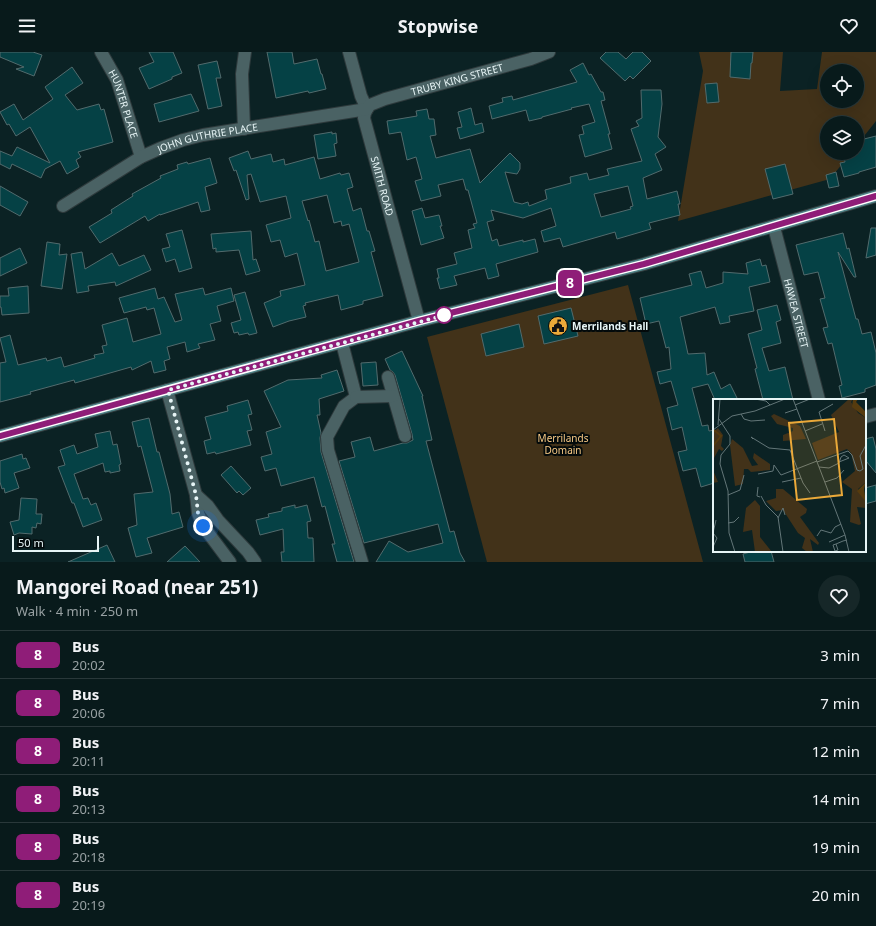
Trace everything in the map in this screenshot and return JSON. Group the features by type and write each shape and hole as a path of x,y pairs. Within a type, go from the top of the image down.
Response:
{"street":[{"name":"HUNTER PLACE","path":"101,52 117,80 141,158"},
{"path":"244,129 242,74 245,52"},
{"name":"SMITH ROAD","path":"349,52 361,96 367,109 364,118 419,321"},
{"name":"TRUBY KING STREET","path":"367,109 370,105 385,99 530,59 549,52"},
{"name":"JOHN GUTHRIE PLACE","path":"63,206 141,158 161,148 183,140 203,135 367,109"},
{"path":"0,436 419,321 644,264 876,196"},
{"name":"HAWEA STREET","path":"774,227 819,399"},
{"path":"342,343 356,397"},
{"path":"388,377 405,436"},
{"path":"168,390 196,495 198,513 203,526 230,562"},
{"path":"362,562 328,450 327,437 344,406 356,397 393,396"},
{"path":"866,417 876,414"},
{"path":"196,495 208,506 218,520 248,552 255,562"}],"green space":[{"path":"699,52 783,52 780,91 817,89 820,67 820,108 864,108 864,64 820,64 822,52 876,52 876,121 864,136 864,116 820,116 820,160 845,160 830,179 678,221 703,71"},
{"name":"Merrilands Domain","path":"628,285 703,562 487,562 427,337"}],"building":[{"path":"0,52 33,52 42,55 34,76 16,69 24,67 0,57"},
{"path":"149,52 173,52 182,73 149,89 139,68 154,62"},
{"path":"267,52 292,52 294,64 317,59 326,89 309,93 308,91 276,98"},
{"path":"606,52 618,52 626,59 633,52 642,52 651,61 633,79 630,76 625,81 600,58"},
{"path":"731,52 753,52 750,79 730,77"},
{"path":"217,61 221,78 216,78 222,106 208,109 198,65"},
{"path":"583,63 589,75 591,74 601,92 603,92 605,100 601,101 610,134 608,134 612,149 585,157 579,135 584,134 582,126 595,122 589,104 529,121 526,110 492,119 489,106 503,102 502,98 512,96 513,100 577,82 570,70"},
{"path":"72,67 83,83 65,95 77,110 99,104 101,110 104,109 113,142 78,152 81,157 76,160 79,167 67,174 60,161 45,169 41,178 12,164 10,169 0,164 0,151 12,156 17,147 50,163 30,127 16,136 9,124 7,125 0,112 14,104 23,120 53,99 45,87"},
{"path":"717,83 719,102 707,103 705,84"},
{"path":"641,90 661,90 662,104 658,137 666,147 655,154 662,170 643,178 647,199 677,191 680,204 678,204 680,215 649,223 651,229 617,239 615,232 563,247 560,238 544,242 541,231 556,226 551,208 523,218 491,210 494,220 487,222 492,241 497,239 499,246 523,240 523,242 535,239 538,252 496,264 499,276 488,279 485,268 454,276 457,285 440,289 437,278 439,278 437,269 457,264 454,253 472,248 468,230 475,228 473,224 477,223 468,190 466,190 463,179 438,185 441,196 421,201 415,181 422,179 416,157 407,160 401,132 389,134 387,121 417,116 416,111 427,109 429,119 434,119 436,135 430,136 436,158 470,149 480,183 510,153 520,163 520,169 517,174 505,172 514,202 522,204 528,202 529,206 547,199 545,190 571,183 570,177 587,173 589,180 609,175 607,169 642,161 631,129 639,126 636,121 642,118","holes":["628,186 633,206 630,207 631,209 601,217 594,194"]},
{"path":"191,94 199,111 159,122 154,104"},
{"path":"471,108 475,125 482,123 484,132 460,139 457,128 462,127 458,112"},
{"path":"332,132 332,134 336,133 337,143 334,144 336,156 318,159 314,135"},
{"path":"876,136 876,167 844,177 840,163 845,162 845,160 864,160 864,139"},
{"path":"248,151 251,159 271,154 273,162 284,159 285,165 314,157 320,179 340,173 341,175 349,173 353,187 347,189 353,211 361,208 367,231 369,231 375,251 371,252 383,296 363,301 363,304 341,310 338,295 305,303 306,305 303,306 306,317 273,327 264,303 281,296 280,291 305,285 297,253 285,257 280,240 271,242 266,225 291,218 286,196 260,202 251,174 247,175 249,199 246,200 236,170 234,171 229,158","holes":["327,195 334,223 341,221 342,226 349,224 359,262 326,271 319,241 315,242 302,201"]},
{"path":"210,158 217,183 205,187 210,210 201,212 198,202 160,214 148,221 145,216 100,243 89,227 112,213 111,210 133,196 132,194 161,178 160,176 178,169 177,165 187,162 188,164"},
{"path":"785,164 793,194 773,199 765,169"},
{"path":"836,172 839,186 829,188 826,175"},
{"path":"0,186 28,202 20,216 0,205"},
{"path":"422,208 425,218 439,215 442,226 440,226 444,238 421,245 412,211"},
{"path":"871,228 876,228 876,255 866,258"},
{"path":"182,230 192,268 179,272 175,259 166,262 162,249 170,247 166,234"},
{"path":"251,231 253,260 256,259 260,271 246,275 239,250 216,252 216,248 213,249 211,234"},
{"path":"843,233 847,249 849,248 856,277 854,277 838,252 856,319 858,319 862,334 871,332 876,353 876,385 865,389 865,392 842,398 839,386 842,385 832,343 828,344 823,328 828,327 820,299 825,298 818,272 804,275 796,245"},
{"path":"47,242 60,244 59,255 67,254 62,289 41,286"},
{"path":"20,248 27,263 0,276 0,258"},
{"path":"82,252 85,269 112,253 119,266 144,255 151,270 116,286 115,282 88,286 89,291 77,293 71,254"},
{"path":"760,259 762,266 766,265 770,282 749,287 754,311 729,316 730,322 720,324 715,307 680,317 688,354 705,353 707,375 714,372 721,389 730,384 738,399 715,399 708,384 692,388 702,426 708,425 709,431 713,430 713,483 701,487 696,468 683,471 678,452 687,450 682,427 672,430 667,408 678,405 671,381 660,384 657,372 671,369 669,347 666,348 659,321 646,324 640,298 692,285 689,274 701,271 706,288 723,283 723,272 748,274 746,263"},
{"path":"28,286 29,313 2,315 0,296 9,296 8,288"},
{"path":"155,288 158,299 164,297 175,322 182,320 175,294 203,288 205,295 231,288 234,301 217,306 221,321 210,324 215,340 198,344 200,348 187,352 185,342 167,347 170,359 164,361 166,370 154,373 151,361 132,370 131,367 75,383 74,380 0,402 0,363 6,362 0,338 10,335 18,365 46,358 47,361 61,357 64,367 95,358 94,355 104,353 102,346 107,345 102,325 127,318 133,342 161,334 154,308 147,310 146,307 124,313 119,298"},
{"path":"245,292 257,333 239,335 238,332 234,333 231,323 241,320 234,295"},
{"path":"777,305 781,320 776,322 781,343 762,348 769,371 785,367 793,399 763,399 755,369 757,368 748,334 762,330 757,310"},
{"name":"Merrilands Hall","path":"571,308 578,336 544,344 538,316"},
{"path":"519,324 524,347 486,356 481,334"},
{"path":"402,351 423,396 432,440 426,441 450,532 454,531 460,553 465,562 376,562 389,541 408,552 443,543 438,524 364,543 339,461 355,457 351,442 370,437 374,451 407,443 413,440 395,375 390,370 385,359"},
{"path":"376,362 378,385 363,386 361,363"},
{"path":"337,370 344,391 319,399 320,415 317,415 321,433 321,452 354,562 337,562 332,544 335,544 325,506 322,507 314,477 281,486 276,468 265,471 261,457 272,454 266,432 281,427 264,391 288,380 322,378 321,375"},
{"path":"248,400 252,414 248,415 252,430 247,431 251,445 216,454 215,452 207,454 204,441 211,439 205,417 228,411 227,406"},
{"path":"149,418 157,452 159,452 170,494 172,514 179,512 183,527 147,538 152,553 136,557 128,528 137,525 134,494 153,492 141,446 138,447 132,422"},
{"path":"110,431 113,445 117,444 121,464 119,465 120,471 110,473 110,471 105,472 103,463 74,474 83,499 88,498 91,505 96,503 102,520 83,527 58,467 65,465 60,450 74,445 77,454 98,447 95,434"},
{"path":"873,437 876,449 876,473 866,461 866,439"},
{"path":"22,454 23,459 26,458 30,468 14,473 19,488 5,493 0,482 0,461"},
{"path":"231,466 251,488 243,495 239,491 237,493 221,475"},
{"path":"876,485 876,501 866,504 866,488"},
{"path":"21,498 37,499 36,514 42,514 41,524 37,523 36,528 32,527 32,534 19,533 14,535 10,522 19,520"},
{"path":"295,505 295,508 307,505 311,521 307,522 308,538 313,538 314,562 282,562 281,552 284,552 283,529 260,535 256,520 269,517 268,514 282,511 282,508"},
{"path":"107,545 115,562 68,562"},
{"path":"185,546 200,562 167,562"},
{"path":"750,552 771,552 774,562 745,562 743,554"}],"bus line":[{"name":"8","path":"0,436 419,321 644,264 876,196"}],"place":[{"name":"Merrilands Hall","path":"558,326"}],"route":[{"path":"203,526 198,513 196,495 168,390 449,314 444,315"}]}
